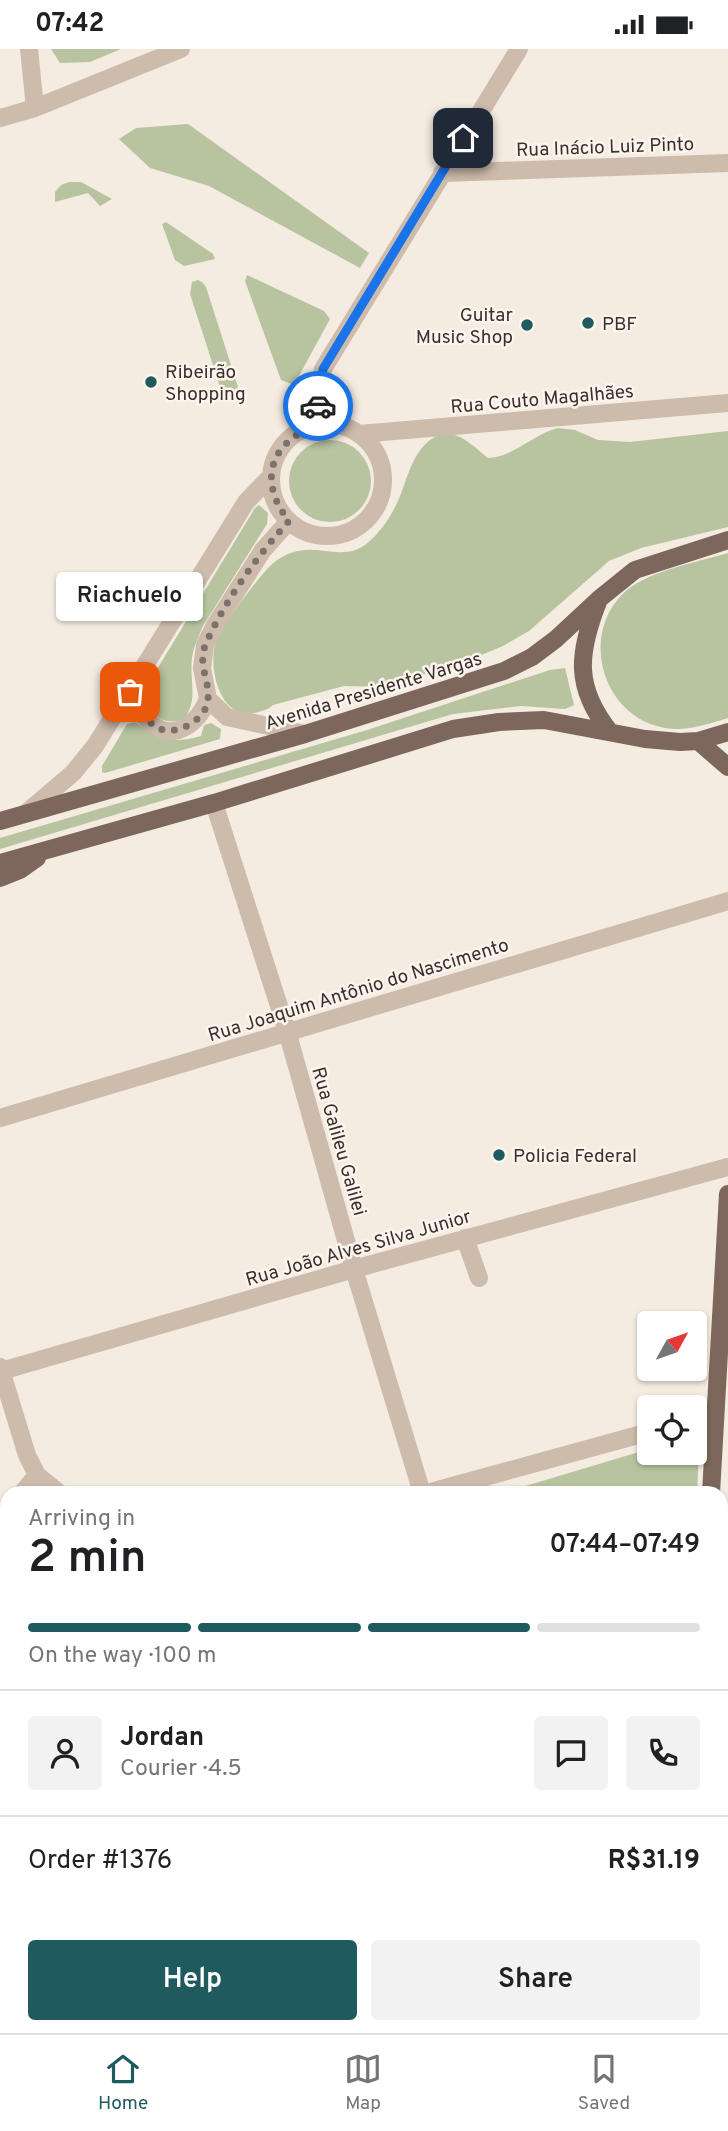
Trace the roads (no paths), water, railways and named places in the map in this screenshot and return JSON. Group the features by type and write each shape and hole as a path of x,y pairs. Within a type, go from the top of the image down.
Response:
{"main road":[{"name":"Avenida Presidente Vargas","path":"0,821 304,734 504,671 532,657 556,639 635,570 728,540"},
{"path":"599,599 583,648 582,667 591,702 610,732"},
{"path":"0,863 214,803 453,729 499,722 544,720 645,739 698,741 728,732"},
{"path":"698,741 728,767"},
{"path":"0,878 20,870 50,849"},
{"path":"710,1486 728,1194"}],"street":[{"path":"29,49 35,109"},
{"path":"0,118 35,109 181,49"},
{"path":"318,425 317,396 323,369 519,49"},
{"name":"Rua Inácio Luiz Pinto","path":"442,173 728,163"},
{"name":"Rua Couto Magalhães","path":"359,434 728,403"},
{"path":"318,425 347,428 359,434 373,447 381,464 384,482 380,500 371,516 357,529 340,536 322,537 304,532 278,508 272,492 274,462 287,441 301,430 318,425"},
{"path":"26,813 73,773 95,746 246,502 271,476"},
{"path":"130,692 150,723 160,729 170,731 191,724 202,714 208,699 202,668 205,645 263,550 289,521"},
{"path":"208,699 227,717 304,734"},
{"name":"Rua Galileu Galilei","path":"214,803 287,1031 354,1269 422,1486"},
{"name":"Rua Joaquim Antônio do Nascimento","path":"0,1118 728,901"},
{"name":"Rua João Alves Silva Junior","path":"1,1369 728,1167"},
{"path":"465,1238 479,1277"},
{"path":"1,1369 27,1455 37,1475 50,1486"},
{"path":"707,1416 714,1414"},
{"path":"450,1486 637,1435"},
{"path":"28,1486 37,1475"}],"place":[{"name":"PBF","path":"588,323"},
{"name":"Guitar Music Shop","path":"527,325"},
{"name":"Ribeirão Shopping","path":"151,382"},
{"name":"Riachuelo","path":"130,692"},
{"name":"Policia Federal","path":"499,1155"}]}
